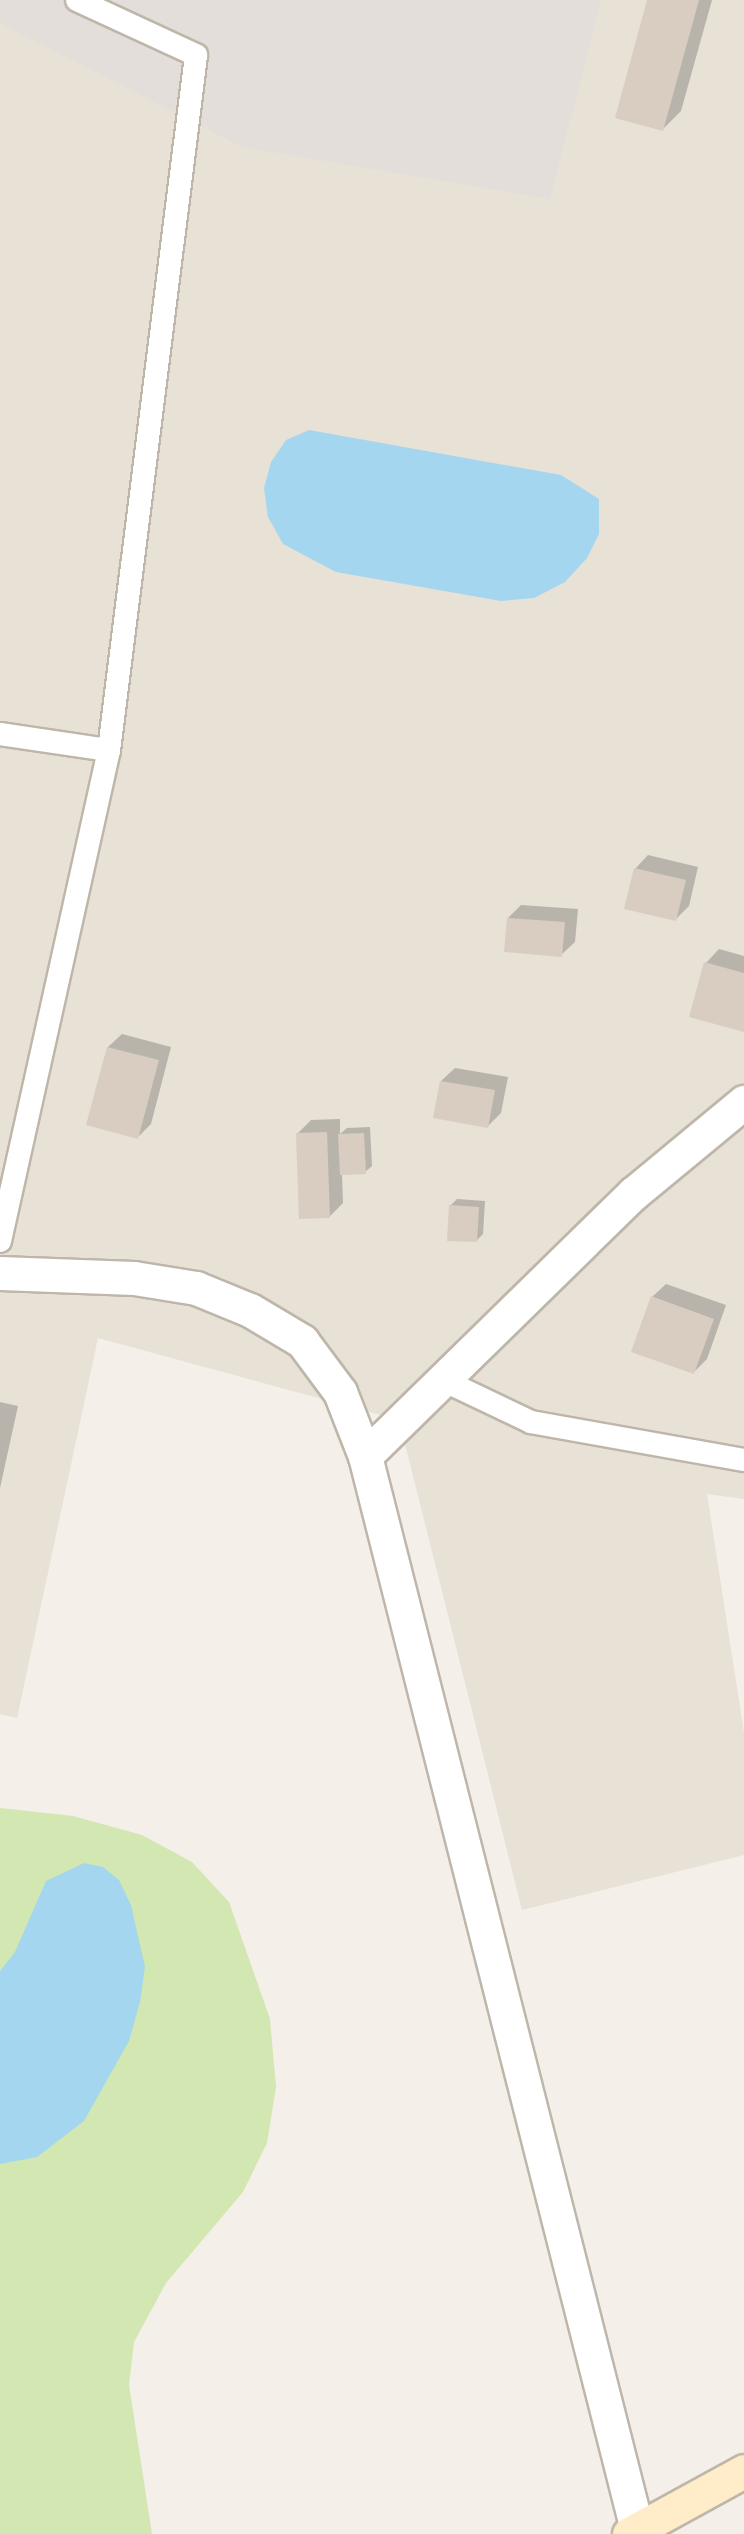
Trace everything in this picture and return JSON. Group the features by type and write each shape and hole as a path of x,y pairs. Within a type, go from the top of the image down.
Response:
{"main road":[{"path":"633,2531 744,2471"}],"street":[{"path":"365,1456 445,1381 634,1193 744,1102"},
{"path":"0,1273 134,1278 196,1288 250,1310 302,1341 340,1392 365,1456 633,2531"}],"lane":[{"path":"0,1241 109,750 196,55 77,0"},
{"path":"0,734 109,750"},
{"path":"445,1381 531,1422 744,1460"}],"shaded area":[{"path":"0,0 744,0 744,1499 707,1494 744,1733 744,1855 522,1910 399,1420 98,1338 17,1718 0,1714"},
{"path":"0,0 601,0 550,199 242,147 0,23"}],"green space":[{"path":"0,1808 73,1816 142,1835 192,1862 229,1902 270,2019 276,2087 267,2143 243,2192 166,2283 134,2342 129,2385 152,2534 0,2534"}],"water":[{"path":"309,430 561,475 599,499 599,534 587,558 565,582 534,598 501,601 336,572 283,544 268,517 264,488 271,462 286,440"},
{"path":"84,1863 103,1867 119,1880 131,1905 145,1967 140,2002 129,2041 84,2121 37,2157 0,2164 0,1971 15,1952 46,1881"}],"building":[{"path":"647,0 699,0 663,131 615,118"},
{"path":"634,868 686,880 676,921 624,909"},
{"path":"507,918 565,922 562,957 504,952"},
{"path":"704,962 744,973 744,1032 689,1017"},
{"path":"107,1047 159,1060 138,1139 86,1125"},
{"path":"440,1081 495,1090 488,1128 433,1118"},
{"path":"327,1132 330,1218 299,1219 296,1133"},
{"path":"364,1133 366,1174 340,1175 338,1134"},
{"path":"449,1205 479,1207 477,1242 447,1241"},
{"path":"651,1296 714,1319 694,1374 631,1352"}]}
